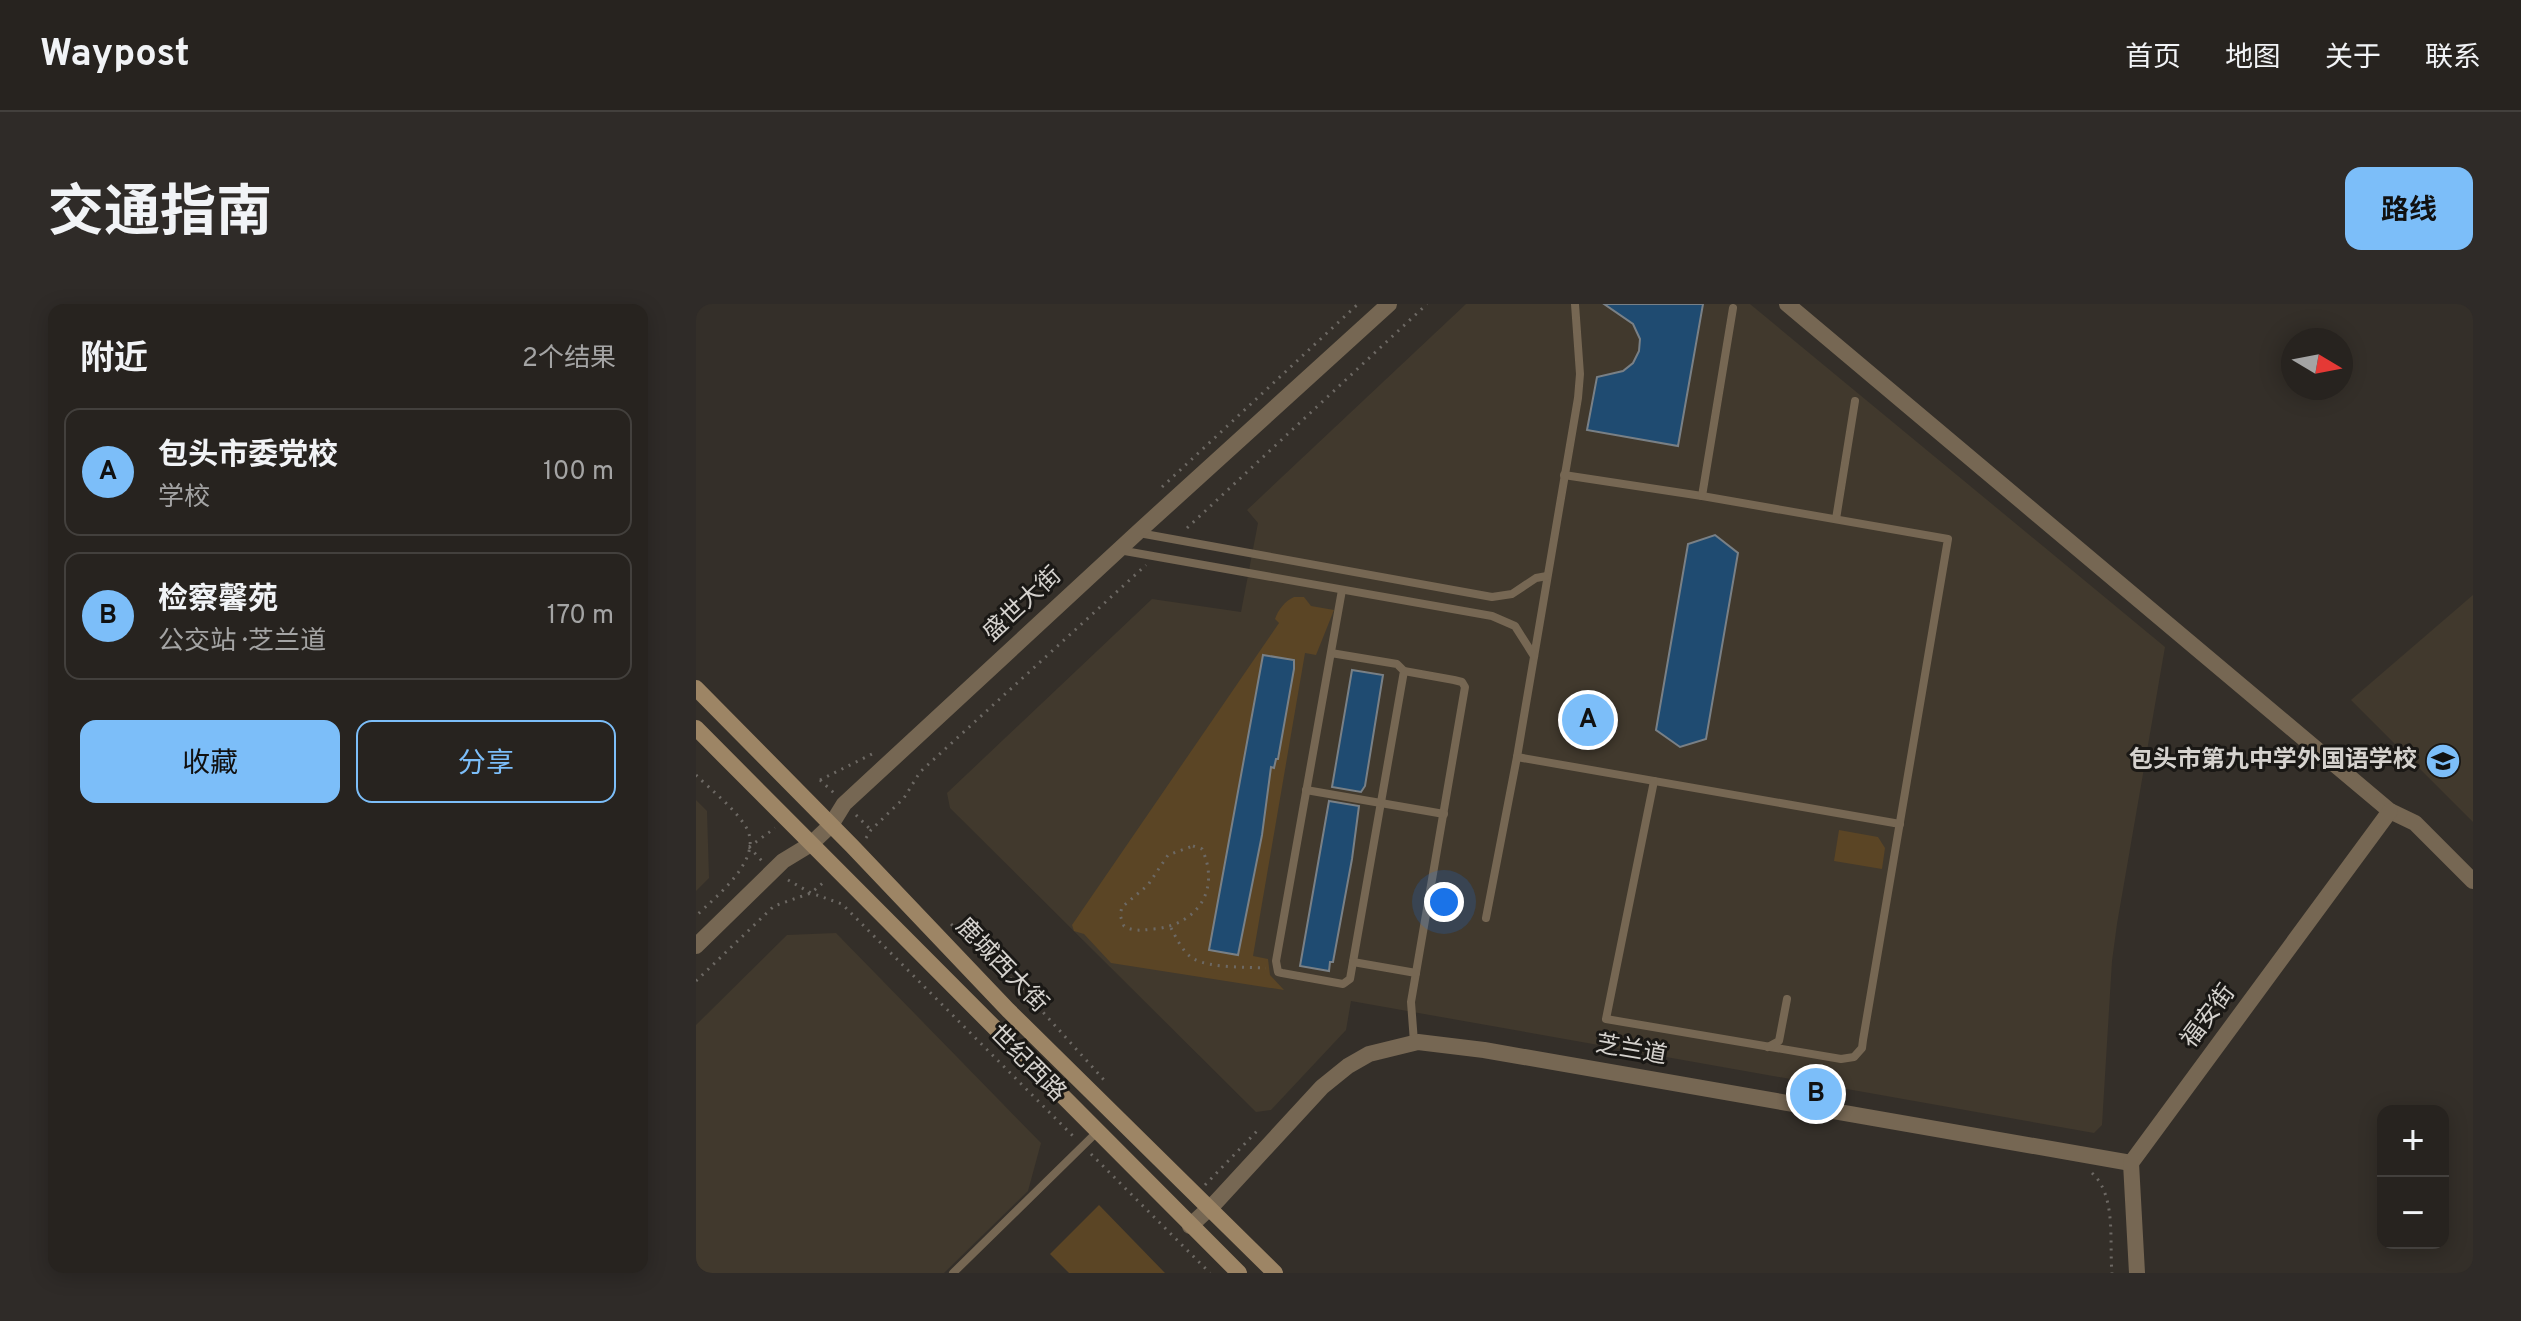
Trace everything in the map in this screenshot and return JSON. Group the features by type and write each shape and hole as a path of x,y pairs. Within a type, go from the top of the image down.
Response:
{"main road":[{"name":"鹿城西大街","path":"696,688 1008,1010 1275,1273"},
{"name":"鹿城西大街","path":"696,728 1239,1273"}],"street":[{"name":"盛世大街","path":"696,946 783,861 811,844 831,825 844,804 1118,550 1389,304"},
{"path":"1787,304 2390,811 2415,823 2473,881"},
{"name":"福安街","path":"2131,1163 2390,811"},
{"name":"芝兰道","path":"1187,1222 1322,1087 1348,1066 1369,1054 1414,1042 1439,1042 2131,1163"},
{"path":"2131,1163 2137,1273"}],"lane":[{"path":"1486,918 1517,757 1580,374 1575,304"},
{"path":"1702,496 1733,308"},
{"path":"1836,519 1855,401"},
{"path":"1564,475 1948,539 1863,1040 1854,1057 1841,1059 1606,1019 1654,781"},
{"path":"1137,533 1492,597 1512,594 1536,578 1547,576"},
{"path":"1118,550 1507,621 1522,634 1534,656"},
{"path":"1342,590 1276,969 1282,973 1343,984 1350,979 1404,671"},
{"path":"1331,653 1397,664 1404,671 1462,682 1465,687 1411,1002 1414,1042"},
{"path":"1517,757 1900,824"},
{"path":"1306,790 1444,814"},
{"path":"1353,962 1416,973"},
{"path":"1767,1047 1779,1041 1787,999"},
{"path":"953,1273 1097,1132"}],"path":[{"path":"1160,488 1358,304"},
{"path":"820,780 882,747"},
{"path":"696,775 745,824 749,847 738,875 696,916"},
{"path":"1197,846 1207,860 1209,876 1206,894 1195,911 1171,928 1128,929 1121,922 1122,907 1148,885 1172,852 1197,846"},
{"name":"世纪西路","path":"696,981 774,906 811,893 842,904 1210,1273"},
{"path":"1171,928 1186,953 1195,959 1276,969"},
{"path":"1206,1203 1203,1186 1263,1126"},
{"path":"2085,1169 2097,1177 2106,1197 2112,1273"},
{"path":"1167,1231 1187,1222"},
{"path":"1189,1252 1205,1239"}],"shaded area":[{"path":"1466,304 1750,304 2165,647 2117,924 2102,1125 2094,1133 1351,1001 1346,1030 1271,1110 1256,1112 950,808 947,793 1152,599 1241,612 1258,523 1247,510"},
{"name":"包头市第九中学外国语学校","path":"2473,595 2473,822 2351,700"},
{"path":"1294,597 1304,597 1311,606 1334,610 1316,655 1305,653 1253,956 1268,959 1270,975 1284,990 1111,963 1084,934 1074,931 1072,925 1279,623 1275,619 1280,609"},
{"path":"696,800 707,811 709,878 696,891"},
{"path":"1839,830 1878,837 1885,848 1882,869 1834,861"},
{"path":"836,933 1041,1143 1028,1191 944,1273 696,1273 696,1025 787,935"},
{"path":"1099,1205 1165,1273 1069,1273 1050,1254"}],"building":[{"path":"1604,304 1703,304 1678,446 1587,430 1597,377 1623,371 1633,363 1639,351 1640,339 1633,324"},
{"path":"1715,535 1738,553 1706,739 1680,747 1656,730 1688,544"},
{"path":"1263,655 1294,660 1294,669 1278,759 1274,768 1271,767 1262,835 1238,955 1209,950"},
{"path":"1352,670 1383,675 1365,786 1361,792 1332,787"},
{"path":"1329,801 1359,806 1352,859 1329,971 1300,966"}],"place":[{"name":"包头市委党校","path":"1588,720"},
{"name":"包头市第九中学外国语学校","path":"2443,761"},
{"name":"检察馨苑","path":"1816,1094"}]}
